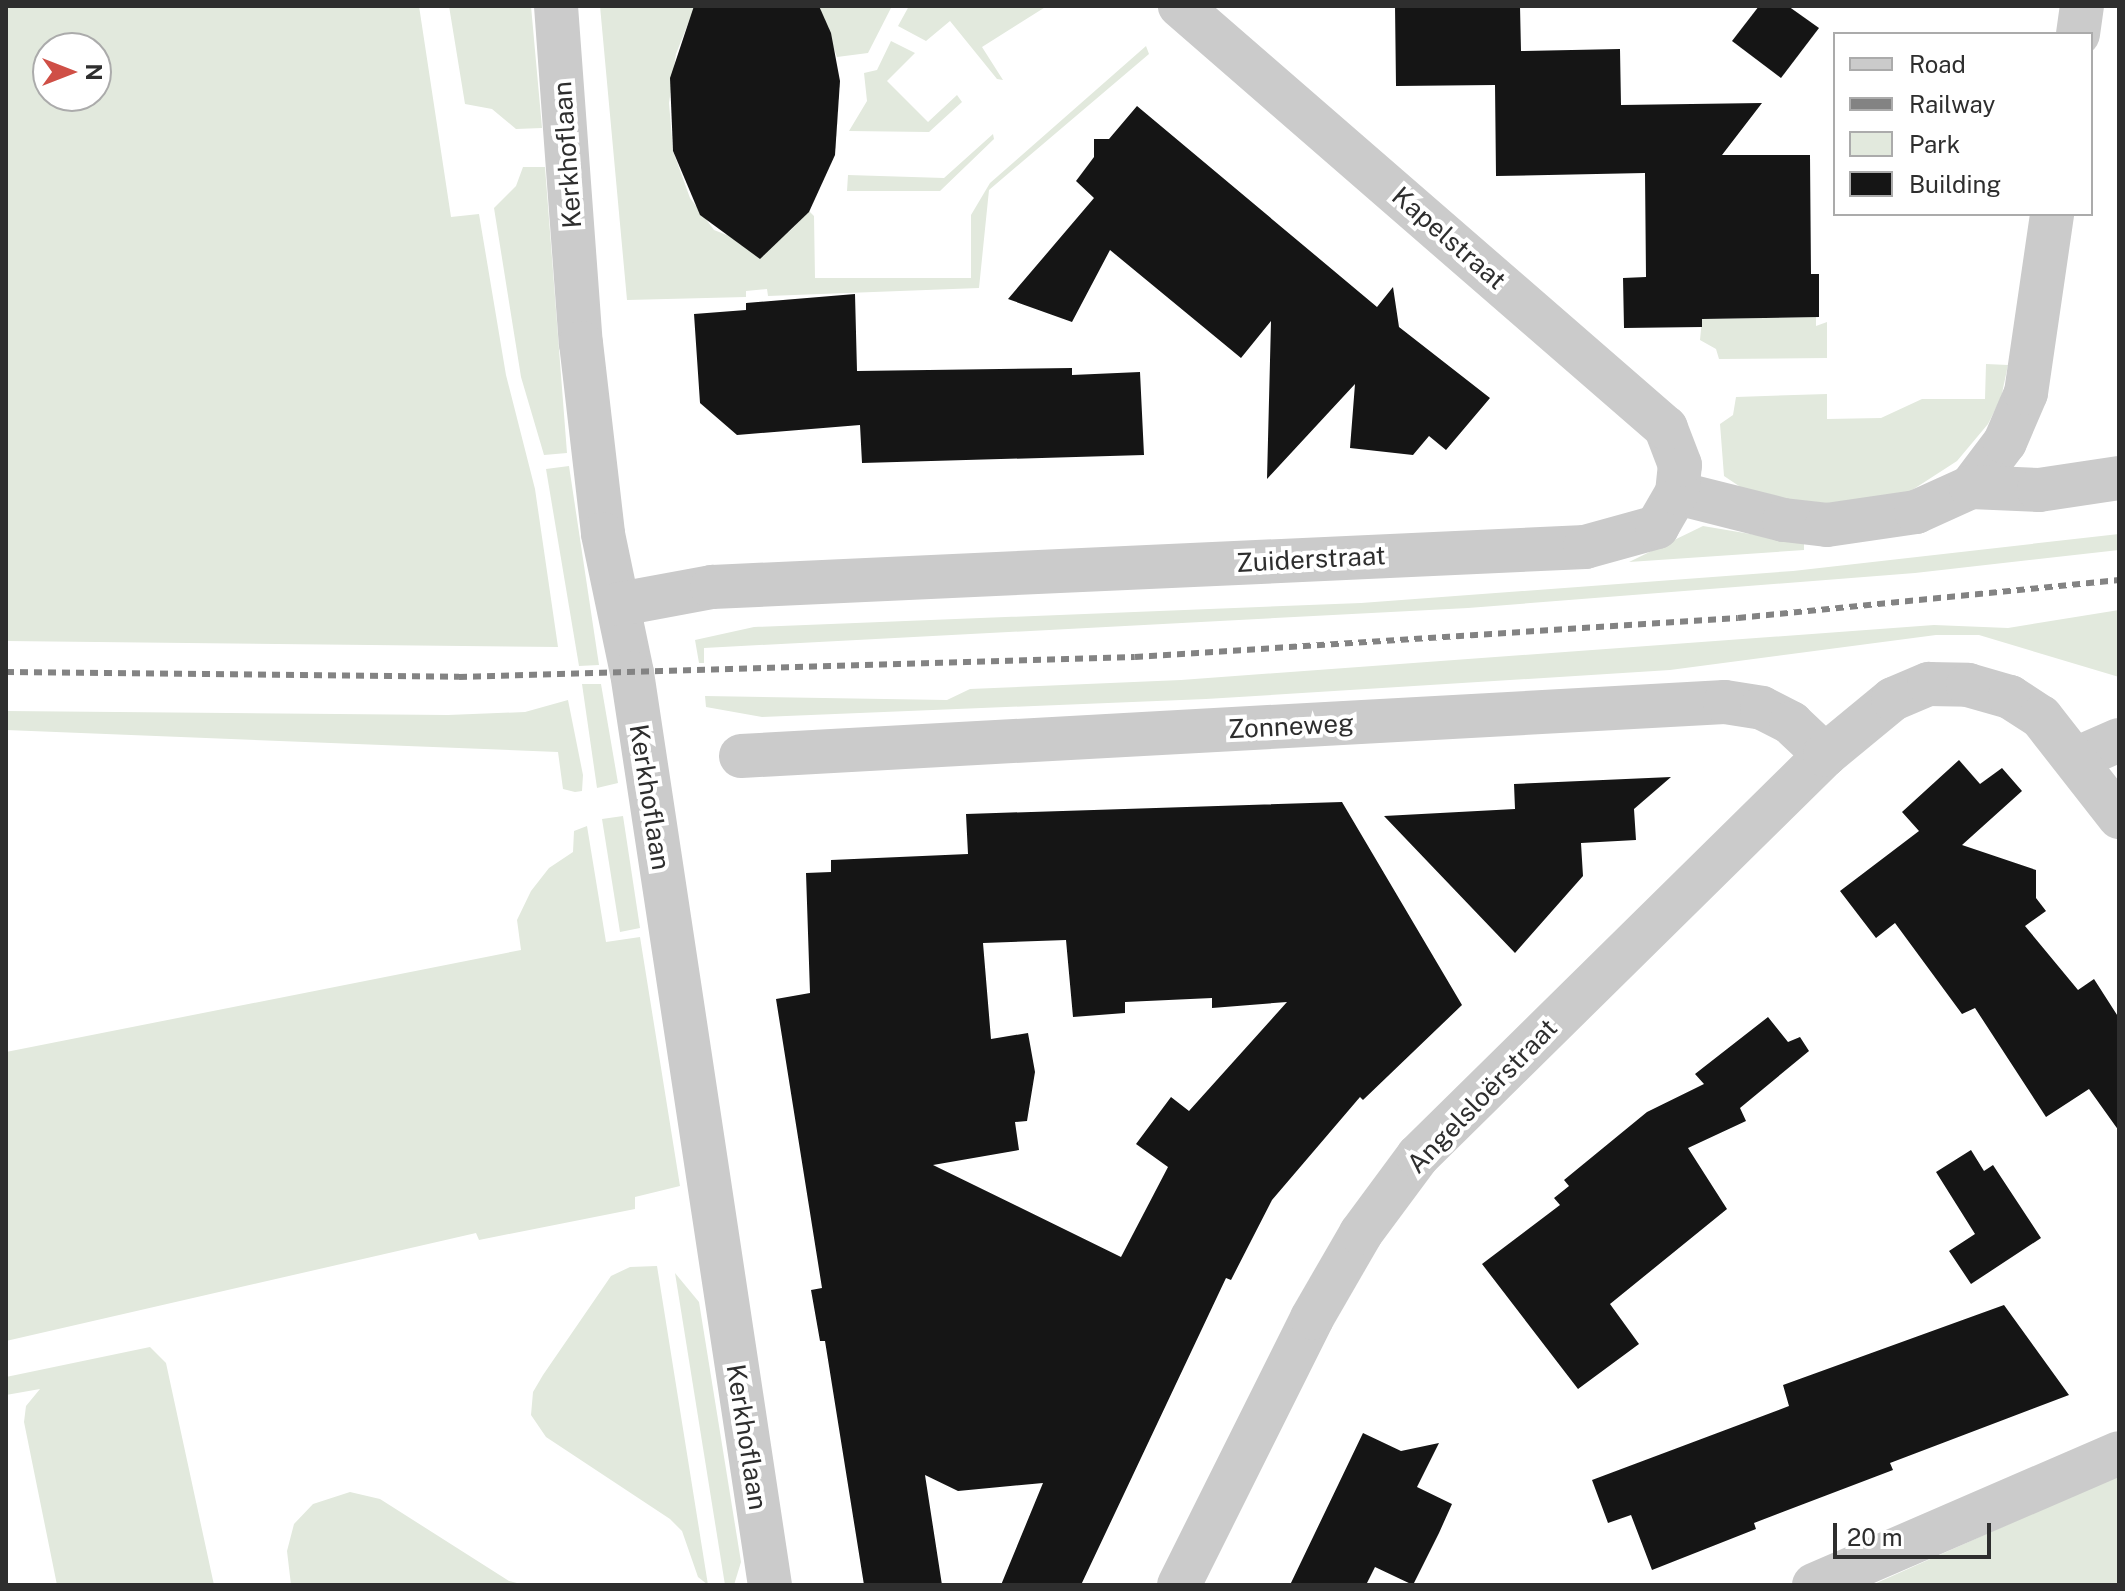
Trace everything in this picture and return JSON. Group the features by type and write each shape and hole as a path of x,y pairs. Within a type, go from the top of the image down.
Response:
{"street":[{"name":"Kerkhoflaan","path":"556,6 581,343 603,534 620,604 770,1585"},
{"name":"Kapelstraat","path":"1180,6 1642,402 1666,428 1680,465 1677,493"},
{"path":"2078,32 2082,6"},
{"path":"1971,487 2005,442 2026,393 2052,216"},
{"path":"1677,493 1784,520 1827,525 1916,512 1971,487 2039,490 2119,478"},
{"name":"Zuiderstraat","path":"620,604 712,587 1585,547 1657,527 1677,493"},
{"name":"Angelsloërstraat","path":"1179,1585 1312,1318 1361,1233 1418,1156 1825,755 1893,699 1929,684 1968,685 2010,697 2041,717 2078,758 2119,817"},
{"name":"Zonneweg","path":"741,756 1725,702 1762,708 1791,723 1825,755"},
{"path":"2078,758 2119,740"},
{"path":"1814,1585 2119,1453"}],"green space":[{"path":"6,6 419,6 451,217 479,214 506,375 535,489 558,647 6,641"},
{"path":"449,6 531,6 542,128 516,129 492,109 465,104"},
{"path":"600,6 695,6 676,54 669,103 673,151 690,198 714,230 752,245 790,231 809,211 814,216 815,278 971,278 971,215 990,183 1146,46 1149,54 989,190 979,288 768,296 767,289 746,291 746,297 627,300"},
{"path":"818,6 892,6 868,53 837,57"},
{"path":"909,6 1047,6 982,47 1003,80 997,79 950,21 926,41 898,26"},
{"path":"891,41 915,53 887,81 928,122 957,95 962,102 929,132 849,131 867,101 864,73 877,70"},
{"path":"993,134 994,139 940,191 847,191 848,175 944,178"},
{"path":"523,167 545,167 567,453 544,455 521,377 494,208 516,186"},
{"path":"1816,317 1816,326 1827,322 1827,358 1719,359 1716,349 1700,340 1702,319"},
{"path":"1986,364 2008,365 2001,398 1988,424 1957,461 1906,494 1839,504 1793,501 1742,488 1724,476 1720,424 1733,415 1736,397 1827,394 1827,419 1881,418 1922,399 1985,399"},
{"path":"569,466 599,665 579,666 546,469"},
{"path":"1703,526 1804,543 1804,550 1629,562"},
{"path":"2119,534 2119,550 1915,573 1468,608 704,648 704,663 699,663 695,640 754,627 1361,603 1793,571"},
{"path":"2119,610 2119,677 1979,635 1936,635 1670,670 1206,699 762,717 706,707 705,696 947,700 970,689 1181,680 1934,625 2008,628"},
{"path":"582,684 601,684 618,783 597,788"},
{"path":"568,700 583,775 582,791 575,792 563,789 558,752 6,730 6,711 448,715 525,712"},
{"path":"623,816 640,928 620,932 602,819"},
{"path":"587,826 606,942 640,937 680,1186 635,1197 635,1209 479,1240 476,1233 6,1341 6,1052 521,950 517,920 531,891 549,868 573,852 574,831"},
{"path":"657,1266 708,1585 698,1577 682,1531 670,1519 546,1437 531,1415 533,1392 611,1276 630,1267"},
{"path":"675,1273 699,1302 741,1562 734,1585 725,1585"},
{"path":"150,1347 166,1363 214,1585 57,1585 24,1422 26,1406 40,1389 6,1395 6,1377"},
{"path":"2119,1475 2119,1585 1872,1585"},
{"path":"350,1492 380,1499 509,1581 525,1585 291,1585 287,1551 294,1524 313,1504"}],"building":[{"path":"694,6 819,6 831,33 840,81 835,155 809,212 760,259 700,215 673,151 670,78"},
{"path":"1395,6 1520,6 1521,51 1620,49 1621,105 1762,103 1722,155 1810,155 1811,274 1819,274 1819,317 1702,319 1702,327 1624,328 1623,278 1646,277 1645,173 1496,176 1495,85 1396,86"},
{"path":"1759,6 1788,6 1819,28 1781,78 1732,41"},
{"path":"1137,106 1377,307 1393,287 1399,327 1490,398 1446,450 1429,436 1413,455 1350,448 1355,384 1267,479 1271,321 1241,358 1110,250 1072,322 1008,299 1094,198 1076,181 1094,157 1094,139 1109,139"},
{"path":"855,294 857,371 1072,368 1072,375 1140,372 1144,455 862,463 860,425 737,435 700,403 694,314 746,310 746,303"},
{"path":"1959,760 1980,784 2002,768 2022,791 1962,845 2036,870 2036,898 2046,911 2025,926 2078,990 2094,979 2119,1018 2119,1131 2089,1089 2046,1117 1975,1008 1962,1014 1895,923 1876,938 1840,891 1919,831 1902,812"},
{"path":"1671,777 1634,809 1636,840 1581,843 1583,876 1515,953 1384,816 1515,809 1514,784"},
{"path":"1342,802 1462,1005 1363,1100 1360,1097 1272,1200 1231,1280 1226,1278 1081,1585 1001,1585 1043,1483 958,1491 925,1475 942,1585 864,1585 825,1341 820,1341 811,1290 822,1288 776,999 810,993 806,873 831,872 831,860 968,854 966,814","holes":["1066,940 1073,1017 1125,1013 1125,1002 1212,998 1212,1008 1287,1002 1189,1111 1171,1097 1136,1144 1168,1167 1121,1257 933,1165 1019,1150 1015,1122 1027,1121 1035,1072 1028,1033 991,1039 983,943"]},
{"path":"1768,1017 1788,1042 1800,1037 1809,1051 1740,1108 1746,1121 1688,1148 1727,1209 1610,1304 1639,1344 1578,1389 1482,1264 1560,1205 1554,1198 1569,1186 1564,1180 1647,1112 1704,1084 1695,1074"},
{"path":"1971,1150 1984,1171 1993,1165 2041,1238 1971,1284 1949,1251 1975,1234 1936,1172"},
{"path":"2004,1305 2069,1395 1890,1463 1893,1470 1754,1523 1756,1529 1652,1570 1631,1515 1608,1523 1592,1480 1789,1406 1783,1385"},
{"path":"1363,1433 1401,1451 1439,1443 1417,1487 1452,1504 1439,1533 1413,1585 1375,1567 1366,1585 1290,1585"}],"railway":[{"path":"6,672 459,677 1135,657 1738,618 2119,580"}]}
